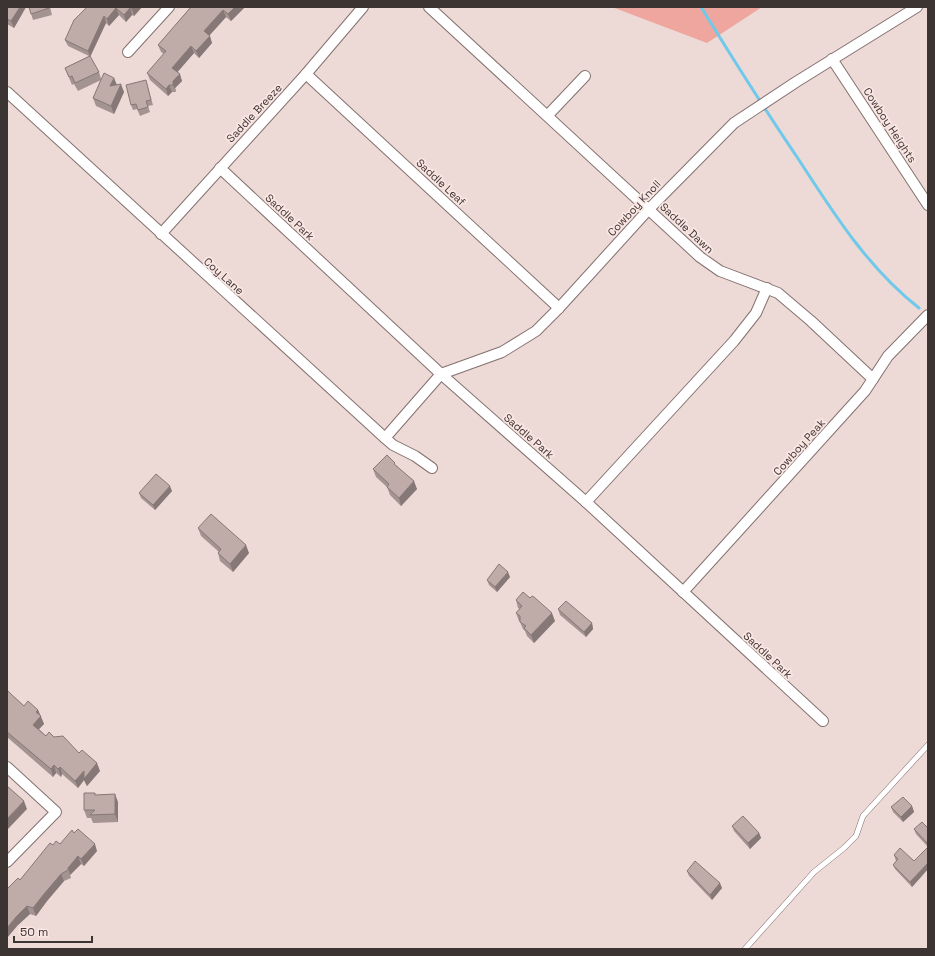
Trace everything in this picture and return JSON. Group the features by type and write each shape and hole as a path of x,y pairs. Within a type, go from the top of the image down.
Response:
{"street":[{"path":"128,52 168,7"},
{"name":"Saddle Breeze","path":"161,234 306,74 363,7"},
{"name":"Saddle Dawn","path":"429,7 710,265 720,271 767,288 787,300 873,379"},
{"name":"Cowboy Knoll","path":"385,438 441,374 502,352 536,331 559,308 649,209 734,123 832,59 917,7"},
{"name":"Cowboy Heights","path":"832,59 928,205"},
{"name":"Saddle Leaf","path":"306,74 559,308"},
{"path":"548,115 584,76"},
{"name":"Coy Lane","path":"7,92 385,438 393,445 415,456 432,468"},
{"name":"Saddle Park","path":"220,168 441,374 586,502 822,721"},
{"path":"586,502 734,341 756,313 767,288"},
{"name":"Cowboy Peak","path":"683,592 865,391 888,356 928,315"},
{"path":"7,767 56,812 7,862"}],"lane":[{"path":"745,949 814,872 844,848 856,836 864,816 928,745"}],"shaded area":[{"path":"612,7 762,7 707,43"}],"building":[{"path":"7,7 20,7 11,21 7,19"},
{"path":"29,7 49,7 49,8 31,14"},
{"path":"87,7 134,7 132,9 130,8 124,15 116,8 107,19 104,16 88,51 65,40 74,20"},
{"path":"191,7 235,7 228,14 223,10 204,31 210,36 196,51 191,46 172,68 180,74 173,81 173,85 169,85 166,89 147,73 166,51 158,45"},
{"path":"90,56 99,72 75,83 72,76 69,77 65,68"},
{"path":"104,73 114,78 110,86 121,84 111,106 93,98"},
{"path":"146,80 151,100 146,101 148,107 138,110 136,104 131,105 126,85"},
{"path":"387,455 395,463 394,464 414,481 399,498 387,487 389,484 373,469"},
{"path":"156,474 170,486 153,505 139,493"},
{"path":"211,514 246,545 230,564 218,553 221,549 198,528"},
{"path":"499,564 508,572 495,587 487,580"},
{"path":"523,592 530,598 532,596 534,597 552,613 531,635 524,628 526,626 520,622 520,616 516,613 522,606 516,600"},
{"path":"566,601 592,623 584,632 558,609"},
{"path":"7,690 24,706 28,701 38,710 36,712 41,716 33,725 46,736 49,732 54,737 63,736 79,753 82,750 97,763 84,779 84,771 75,781 60,767 58,769 54,765 51,769 7,732"},
{"path":"7,786 24,801 7,819"},
{"path":"84,793 95,793 95,795 115,794 115,814 90,815 95,810 84,810"},
{"path":"903,797 912,806 901,817 891,807"},
{"path":"743,816 759,833 748,843 732,826"},
{"path":"922,822 928,828 928,844 914,829"},
{"path":"78,829 95,844 81,859 78,856 68,870 61,874 33,908 27,906 7,928 7,889 18,878 20,880 50,843 53,845 56,841 60,844 72,830 74,833"},
{"path":"928,847 928,863 910,882 893,865 898,859 894,855 900,848 914,861"},
{"path":"695,861 720,883 710,895 687,871"}],"waterway":[{"path":"701,7 761,103 839,220 884,276 919,308"}]}
